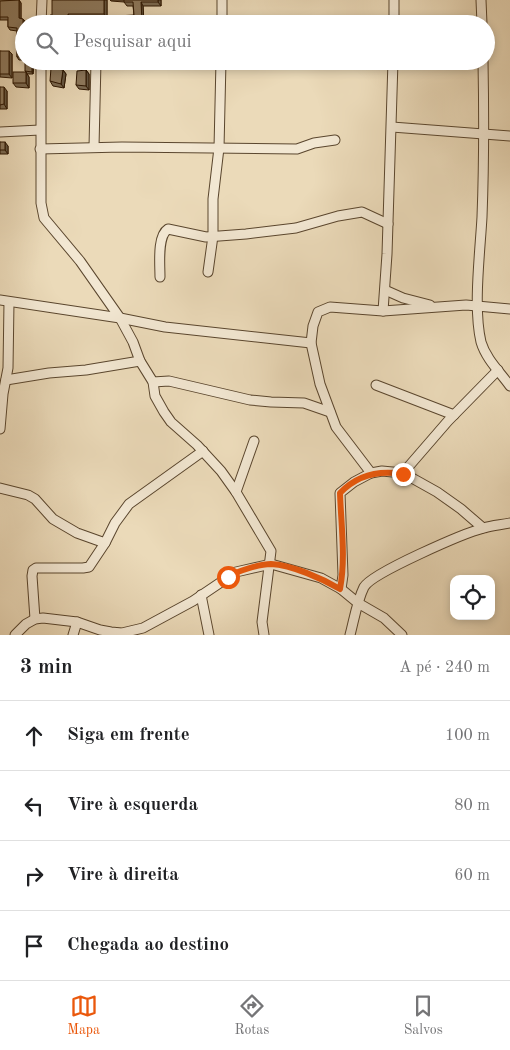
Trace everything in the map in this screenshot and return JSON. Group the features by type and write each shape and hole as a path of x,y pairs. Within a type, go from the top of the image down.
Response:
{"street":[{"path":"41,15 42,0"},
{"path":"222,0 222,15"},
{"path":"394,0 394,15"},
{"path":"481,0 482,15"},
{"path":"41,70 41,203 44,218 80,261 120,318 133,342 140,361 153,382 155,396 171,422 221,471 236,492 271,551 271,564 262,622 264,635"},
{"path":"94,147 96,70"},
{"path":"208,272 213,236 213,199 219,148 221,70"},
{"path":"383,311 393,70"},
{"path":"482,70 482,210 478,306 481,341 486,355 510,386"},
{"path":"392,127 510,136"},
{"path":"0,132 40,130"},
{"path":"40,148 297,149 314,143 336,140"},
{"path":"160,277 161,238 168,229 206,237 296,228 354,212 362,212 388,224"},
{"path":"385,290 403,298 435,307"},
{"path":"0,429 3,394 8,368 9,335 4,301 120,318 165,327 311,344"},
{"path":"370,473 336,427 320,384 311,344 313,326 318,312 330,307 383,311 466,305 510,309"},
{"path":"0,343 9,335"},
{"path":"6,380 140,361"},
{"path":"403,474 454,414 498,370"},
{"path":"153,382 169,381 250,400 304,403 315,405 330,412"},
{"path":"376,384 454,414"},
{"path":"236,492 254,441"},
{"path":"35,619 33,570 36,568 89,567 115,523 129,504 202,451"},
{"path":"340,589 343,575 340,493 349,485 370,473 382,471 403,474 445,497 483,528"},
{"path":"0,488 28,495 53,519 77,534 104,543"},
{"path":"350,635 358,603 365,586 371,580 388,570 483,528 510,523"},
{"path":"15,635 26,624 35,619 43,618 77,622 110,632 138,632 236,572 271,564 321,578 384,618 402,635"},
{"path":"201,595 209,635"},
{"path":"73,635 77,622"}],"building":[{"path":"19,0 19,15 15,15 15,28 8,27 8,17 0,17 0,1"},
{"path":"52,0 104,0 104,14 52,15"},
{"path":"124,0 158,0 158,2 141,2 142,15 134,15 133,2 124,2"},
{"path":"0,51 9,51 9,74 0,74"},
{"path":"51,70 63,70 61,84 50,81"},
{"path":"86,70 86,86 76,85 77,71"},
{"path":"13,72 26,72 26,83 13,83"},
{"path":"0,87 4,87 4,104 0,105"},
{"path":"0,142 5,142 5,150 0,150"}],"route":[{"path":"228,577 236,572 271,564 298,570 321,578 340,589 343,575 340,493 370,473 382,471 403,474"}]}
